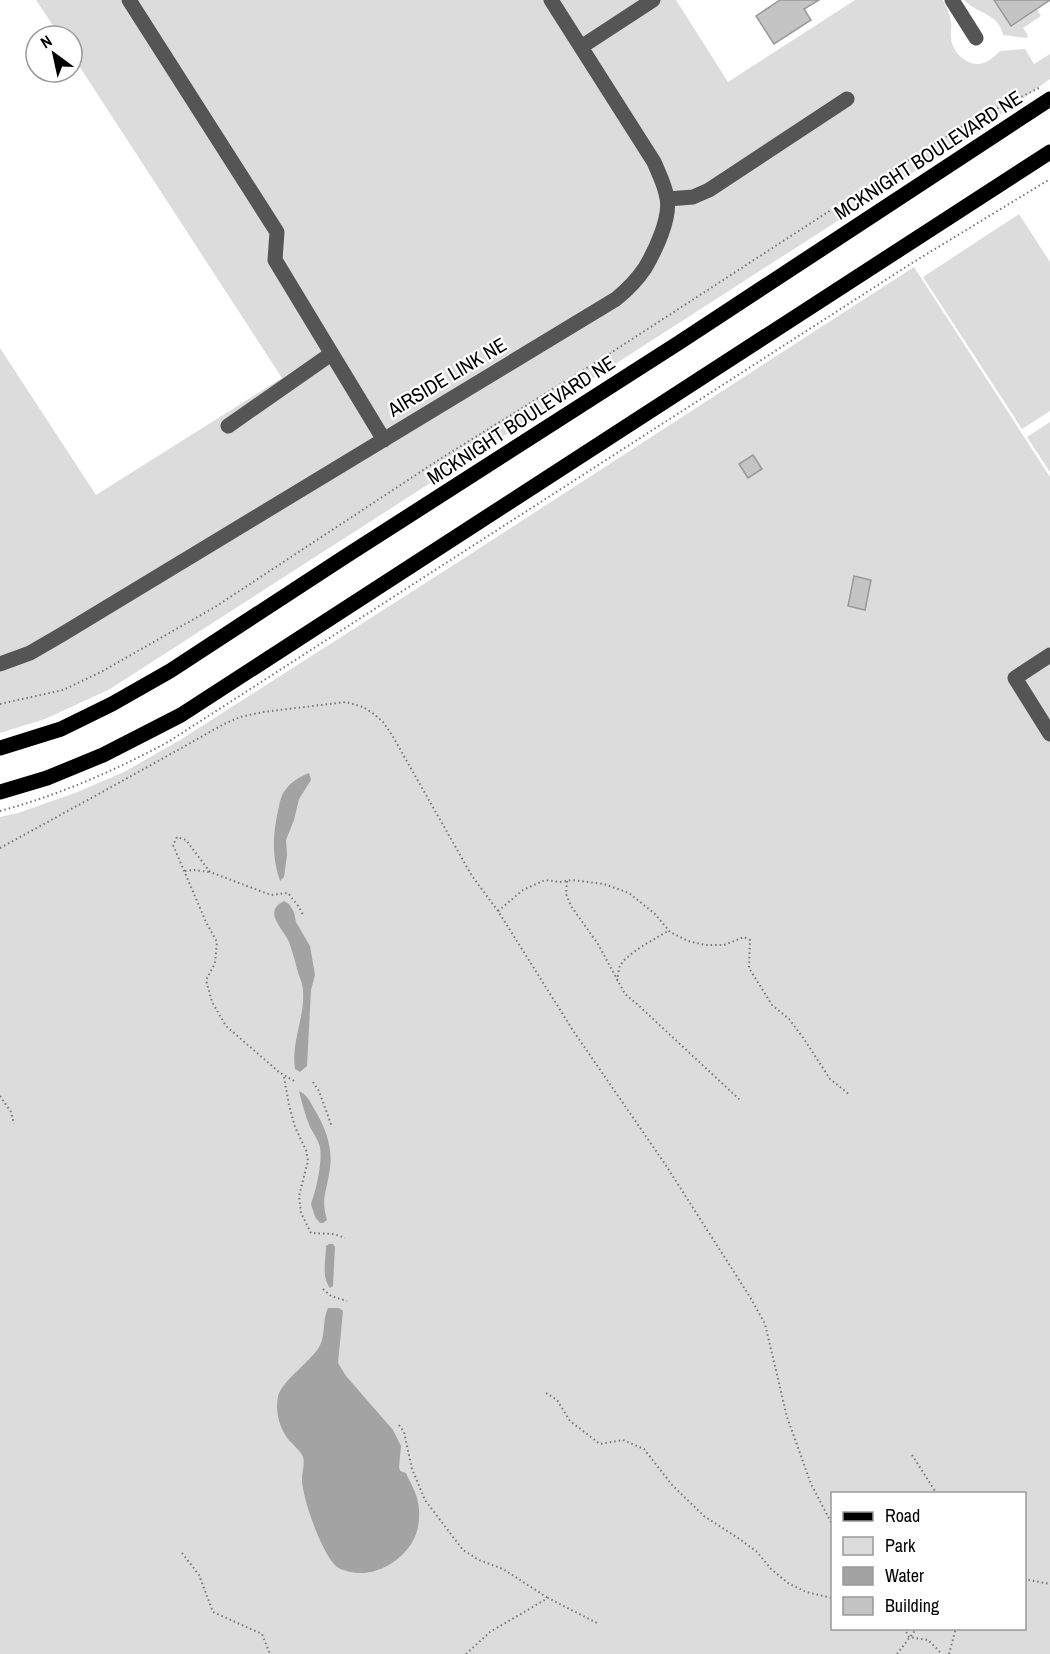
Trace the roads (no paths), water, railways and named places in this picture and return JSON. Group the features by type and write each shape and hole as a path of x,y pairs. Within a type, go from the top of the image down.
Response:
{"main road":[{"name":"MCKNIGHT BOULEVARD NE","path":"0,748 61,729 170,672 680,342 1045,93"},
{"path":"0,792 47,778 103,755 181,715 1050,152"}],"street":[{"path":"129,0 277,232 275,260 384,440"},
{"path":"551,0 654,162 668,200 693,197 709,190 847,99"},
{"path":"581,47 653,0"},
{"path":"952,0 976,38"},
{"name":"AIRSIDE LINK NE","path":"0,664 30,653 61,635 616,299 632,285 644,269 666,219 668,200"},
{"path":"228,426 332,354"},
{"path":"1050,656 1015,678 1050,734"}],"water":[{"path":"309,773 311,780 299,799 286,840 287,855 284,877 280,881 275,862 274,844 280,802 288,786"},
{"path":"284,901 294,912 296,922 310,946 315,975 311,990 307,1066 300,1072 295,1069 294,1059 303,988 289,942 274,915 278,905"},
{"path":"299,1091 307,1097 320,1119 330,1150 331,1158 324,1202 327,1220 323,1223 315,1217 311,1204 319,1174 320,1150 308,1122"},
{"path":"329,1244 335,1247 333,1286 330,1288 325,1268 326,1246"},
{"path":"328,1308 339,1308 343,1311 338,1363 346,1376 393,1430 401,1446 400,1471 406,1473 419,1506 419,1523 412,1543 398,1559 370,1572 343,1570 336,1566 329,1557 318,1536 305,1498 302,1479 303,1457 285,1434 277,1413 278,1396 281,1390 315,1353 321,1343"}]}
